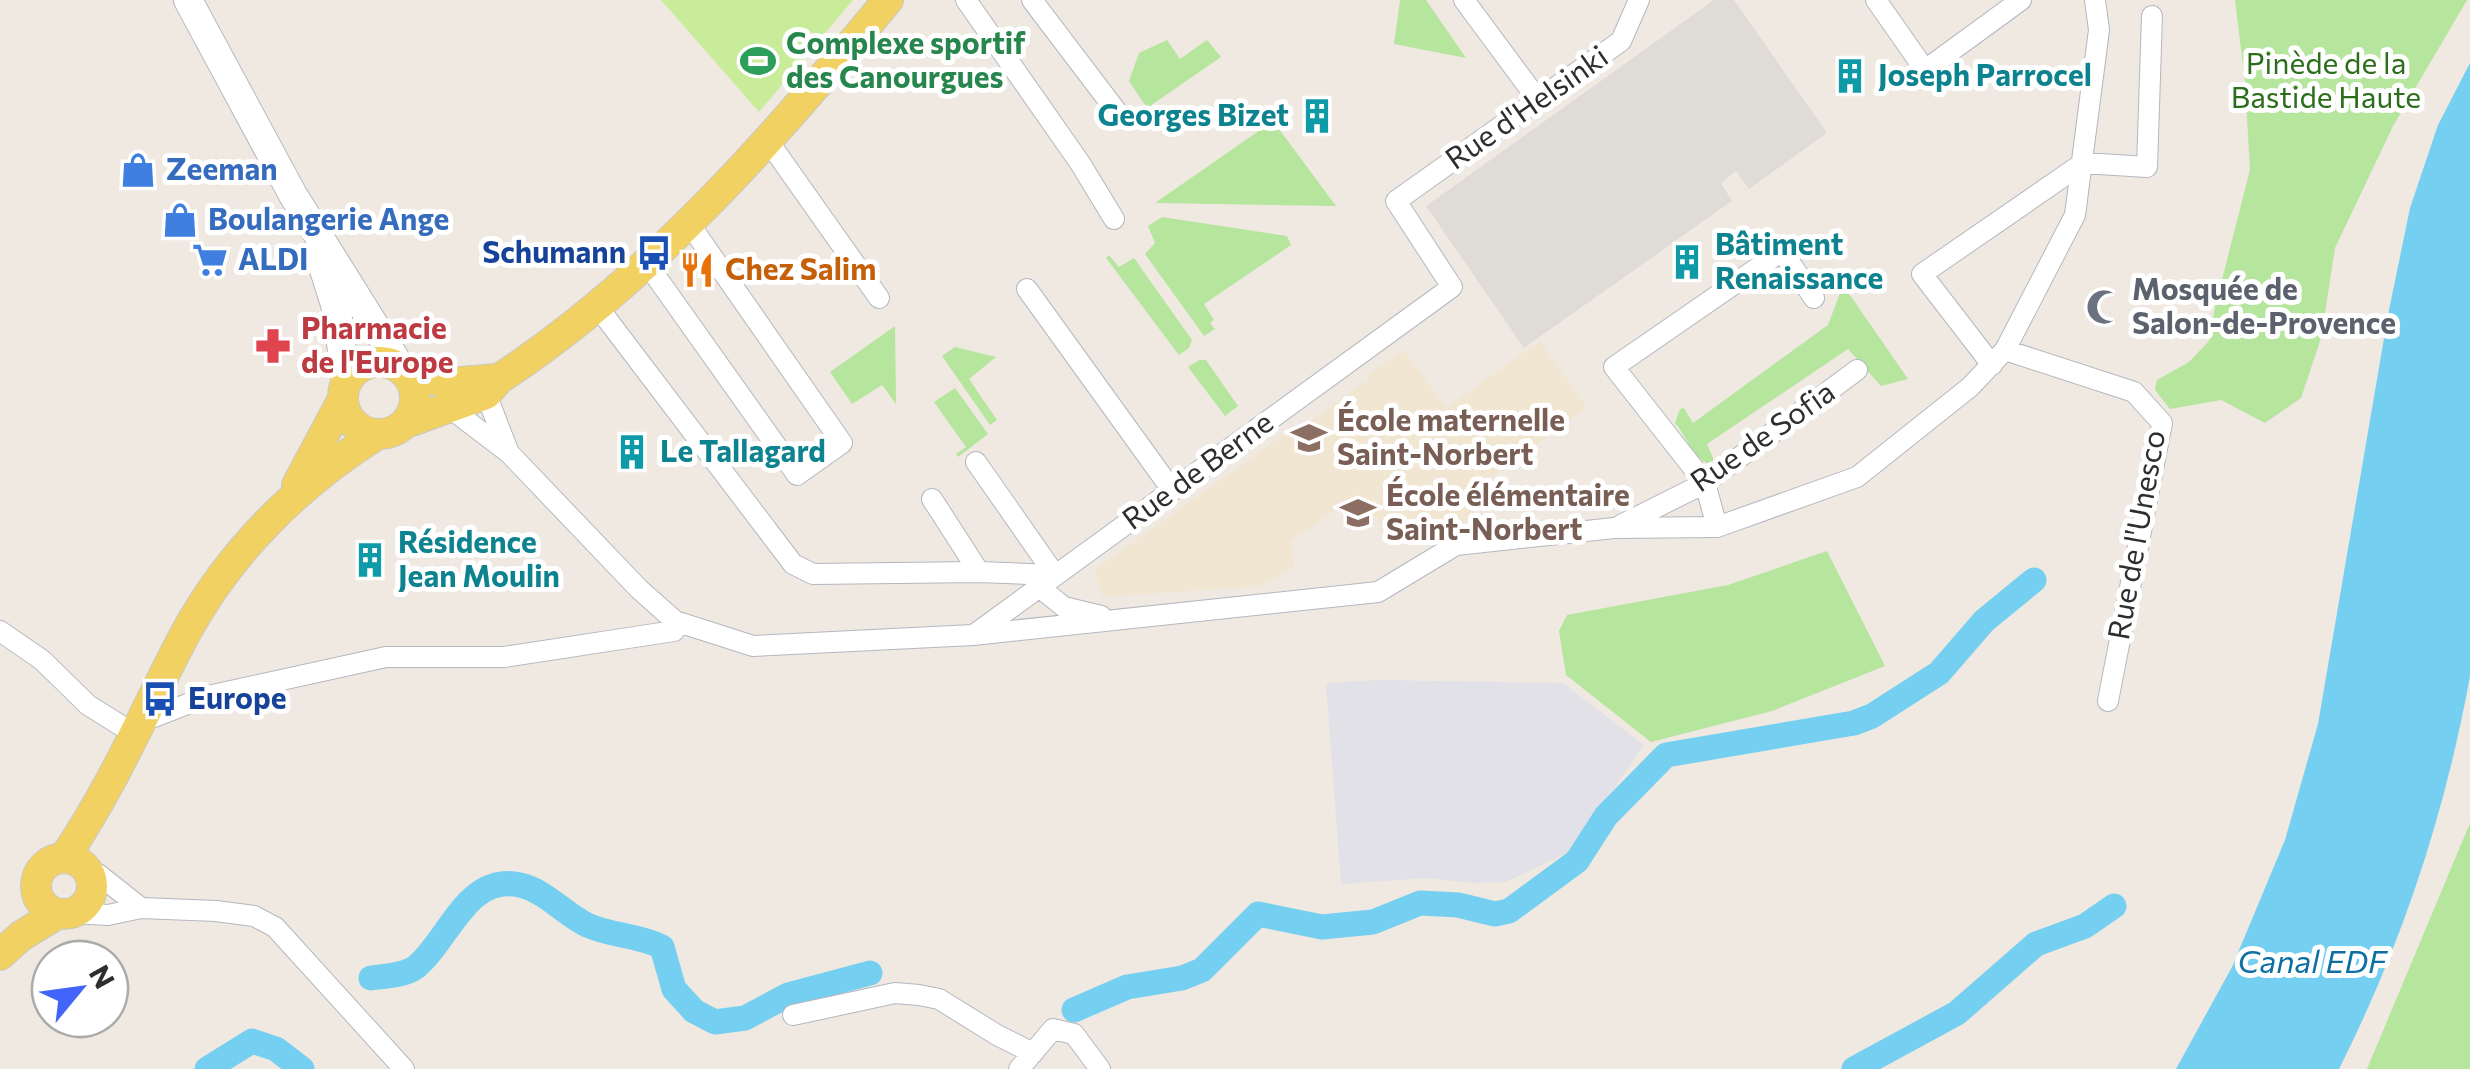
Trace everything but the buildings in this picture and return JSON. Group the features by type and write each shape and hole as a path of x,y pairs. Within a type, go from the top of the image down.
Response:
{"main road":[{"path":"344,391 350,420 367,432 392,428 450,408 492,386 597,306 688,222 888,0"},
{"path":"290,498 351,374 370,362 391,363 404,371 450,383 492,386"},
{"path":"80,866 128,780 150,713 184,636 214,588 290,498 345,455 412,414 416,393 404,371"},
{"path":"0,930 91,896 92,879 80,866 48,863 42,869 36,885 56,907"},
{"path":"0,955 56,907"}],"street":[{"path":"188,0 310,225 404,371"},
{"path":"966,0 1080,163 1114,219"},
{"path":"1032,0 1120,116"},
{"path":"1464,0 1538,100"},
{"name":"Rue d'Helsinki","path":"1396,202 1622,41 1639,0"},
{"path":"1876,0 1924,70 2021,0"},
{"path":"450,408 509,453 639,589 675,621 752,646 973,636 1112,618 1338,597 1378,592 1456,545 1614,528 1717,527 1857,477 1999,358 2075,214 2099,30 2095,0"},
{"path":"1999,358 1922,274 2083,162 2147,167 2152,16"},
{"path":"766,138 878,298"},
{"name":"Rue de Berne","path":"973,636 1452,287 1396,202"},
{"path":"644,262 797,475 842,443 688,222"},
{"path":"310,225 337,311 344,391"},
{"path":"1717,527 1705,483 1614,367 1782,251 1814,298"},
{"path":"1027,289 1172,490"},
{"path":"597,306 792,564 814,574 979,572 1047,581"},
{"name":"Rue de l'Unesco","path":"1999,358 2134,392 2162,423 2108,702"},
{"name":"Rue de Sofia","path":"1614,528 1705,483 1858,370"},
{"path":"492,386 509,453"},
{"path":"976,462 1064,607 1112,618"},
{"path":"932,499 979,572"},
{"path":"0,631 42,660 88,705 150,713 208,696 386,657 504,657 674,631"},
{"path":"80,866 98,874 141,908"},
{"path":"56,907 108,915 141,908 254,916 275,926 404,1069"},
{"path":"794,1014 896,992 919,995 939,999 996,1035 1026,1061 1053,1029 1074,1034 1100,1069"}],"shaded area":[{"path":"1714,0 1734,0 1827,133 1749,189 1736,171 1721,183 1732,201 1524,348 1426,206"},
{"path":"1540,341 1587,408 1464,497 1475,514 1454,529 1389,535 1374,515 1358,525 1343,505 1291,541 1294,568 1259,586 1103,597 1094,570 1301,423 1304,426 1404,350 1446,408"},
{"path":"1326,683 1563,683 1644,745 1571,851 1506,882 1427,878 1341,884"}],"green space":[{"name":"Complexe sportif des Canourgues","path":"661,0 853,0 759,112"},
{"path":"1400,0 1426,0 1466,58 1394,44"},
{"name":"Pinède de la Bastide Haute","path":"2235,0 2467,0 2393,126 2335,248 2321,338 2301,398 2265,423 2221,400 2170,409 2155,390 2157,380 2189,362 2209,341 2250,170"},
{"path":"1167,40 1180,59 1207,40 1221,57 1147,108 1129,81 1139,53"},
{"path":"1273,121 1336,206 1155,203"},
{"path":"1162,217 1287,236 1291,245 1204,304 1215,329 1204,336 1145,254 1155,243 1148,226"},
{"path":"1109,255 1119,267 1134,258 1192,340 1189,348 1179,355 1106,258"},
{"path":"1843,285 1908,379 1881,386 1848,349 1707,444 1716,465 1702,460 1675,423 1680,409 1684,408 1693,423 1828,325"},
{"path":"895,326 896,404 882,385 852,404 830,372"},
{"path":"955,347 996,357 969,379 997,420 990,425 942,356"},
{"path":"1206,360 1238,406 1225,416 1188,367"},
{"path":"955,388 988,434 958,457 956,454 966,447 934,402"},
{"path":"1827,551 1885,666 1772,711 1651,742 1566,675 1559,631 1567,615 1728,585"},
{"path":"2470,823 2470,1069 2367,1069"}],"water":[{"name":"Canal EDF","path":"2470,63 2470,676 2434,828 2402,926 2339,1069 2176,1069 2232,967 2285,840 2318,724 2410,208 2438,125"}],"waterway":[{"path":"1074,1010 1127,987 1182,978 1202,970 1258,914 1322,927 1373,922 1420,903 1458,905 1495,914 1509,911 1577,861 1606,816 1666,755 1854,723 1872,716 1939,673 1984,621 2034,580"},
{"path":"371,978 400,974 416,967 460,911 486,889 502,884 529,888 596,929 662,947 674,989 694,1011 715,1022 745,1018 788,995 870,973"},
{"path":"1854,1069 1957,1013 2036,944 2085,926 2114,906"},
{"path":"207,1069 252,1041 276,1049 302,1069"}],"place":[{"name":"Complexe sportif des Canourgues","path":"758,61"},
{"name":"Joseph Parrocel","path":"1850,76"},
{"name":"Georges Bizet","path":"1317,116"},
{"name":"Zeeman","path":"138,170"},
{"name":"Boulangerie Ange","path":"180,220"},
{"name":"Schumann","path":"654,253"},
{"name":"ALDI","path":"210,260"},
{"name":"Bâtiment Renaissance","path":"1687,262"},
{"name":"Chez Salim","path":"697,270"},
{"name":"Mosquée de Salon-de-Provence","path":"2104,307"},
{"name":"Pharmacie de l'Europe","path":"273,346"},
{"name":"École maternelle Saint-Norbert","path":"1309,438"},
{"name":"Le Tallagard","path":"632,452"},
{"name":"École élémentaire Saint-Norbert","path":"1358,513"},
{"name":"Résidence Jean Moulin","path":"370,560"},
{"name":"Europe","path":"160,699"}]}
